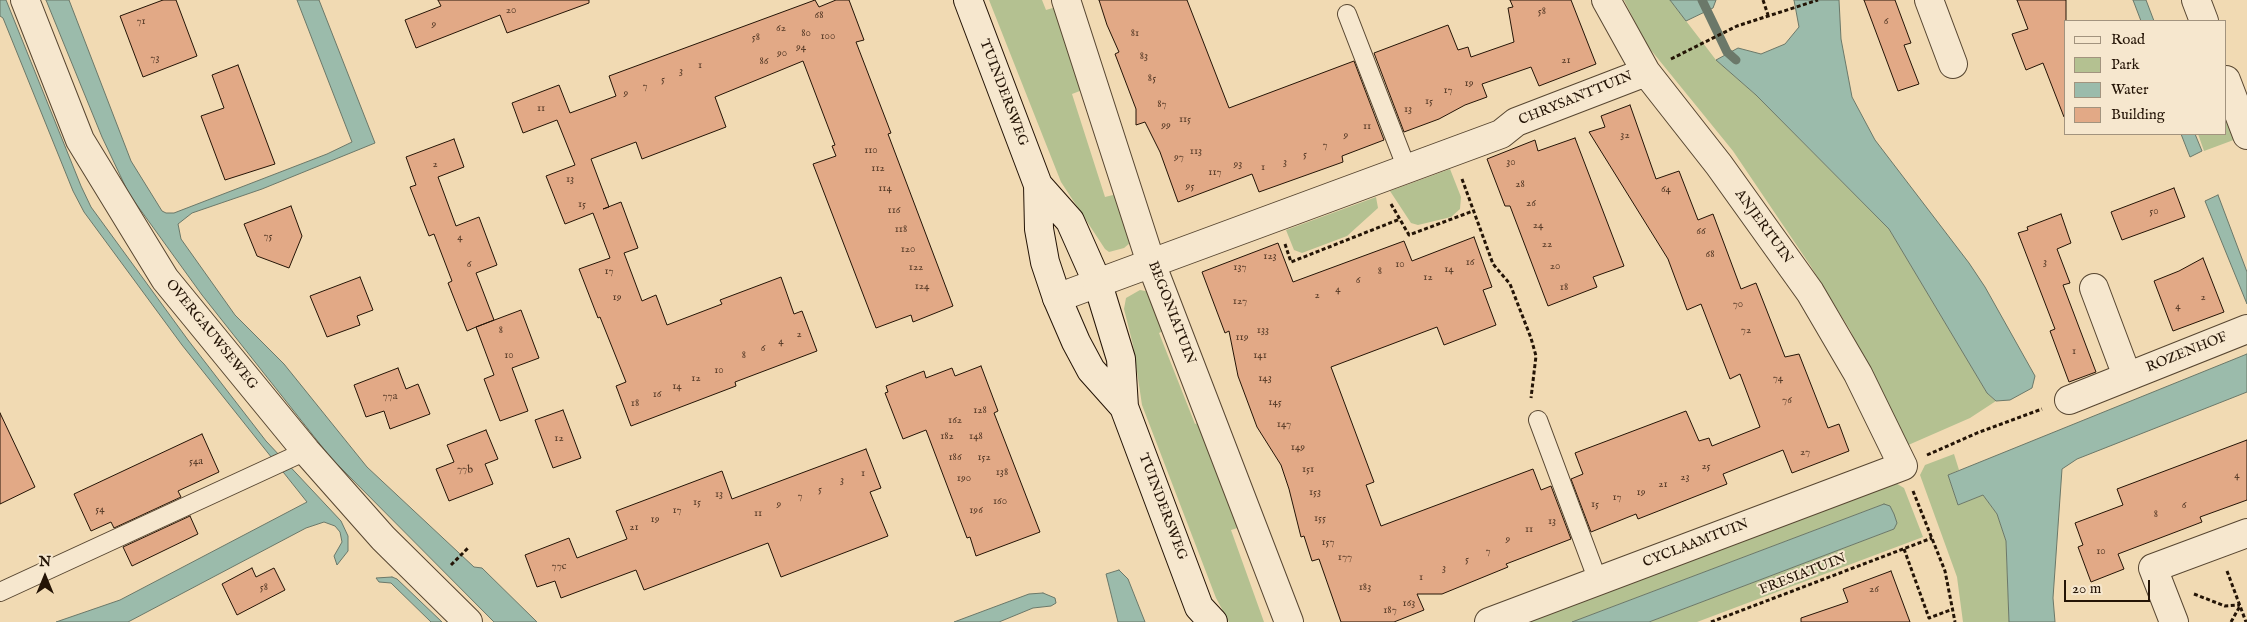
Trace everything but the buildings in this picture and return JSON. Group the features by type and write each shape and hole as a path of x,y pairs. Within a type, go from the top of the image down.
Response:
{"street":[{"name":"OVERGAUWSEWEG","path":"25,0 80,140 165,279 289,459 383,538 468,622"},
{"name":"TUINDERSWEG","path":"968,0 1038,185 1039,229 1045,262 1057,298 1076,342 1091,370 1124,407"},
{"name":"BEGONIATUIN","path":"1066,0 1151,263 1289,622"},
{"name":"ANJERTUIN","path":"1606,0 1646,72 1719,165 1810,292 1858,374 1903,466"},
{"path":"1929,0 1953,64"},
{"path":"2196,0 2204,20"},
{"name":"CHRYSANTTUIN","path":"1057,298 1501,134 1516,122 1646,72"},
{"path":"2227,83 2247,135"},
{"name":"TUINDERSWEG","path":"1038,185 1070,221 1098,284 1120,359 1124,407 1203,617"},
{"path":"2094,288 2127,376"},
{"name":"ROZENHOF","path":"2069,400 2247,329"},
{"name":"CYCLAAMTUIN","path":"1490,622 1903,466"},
{"path":"2174,622 2154,568 2247,533"}],"lane":[{"path":"1347,14 1407,169"},
{"path":"1538,420 1598,582"},
{"path":"0,592 289,459"}],"path":[{"path":"1762,0 1768,15"},
{"path":"1698,45 1737,26 1818,0"},
{"path":"1453,151 1493,264 1510,284 1531,338 1536,356 1530,400 1538,420"},
{"path":"1376,180 1409,235 1474,211"},
{"path":"1275,217 1291,262 1400,219"},
{"path":"1955,622 1944,571 1903,466 1978,433 2069,400"},
{"name":"FRESIATUIN","path":"1711,622 1932,538"},
{"path":"2217,544 2246,622"},
{"path":"447,569 468,548"},
{"path":"1904,549 1929,618 1953,609"},
{"path":"2162,589 2184,590 2225,606 2240,605"},
{"path":"2231,622 2240,605"}],"green space":[{"path":"989,0 1042,0 1046,10 1056,7 1085,89 1072,94 1105,197 1117,194 1132,236 1130,243 1124,248 1109,252 1105,249 1061,182"},
{"path":"1624,0 1670,0 1716,60 1756,95 1889,229 1987,393 1996,401 1970,418 1906,446 1850,330 1810,265 1733,151 1646,44"},
{"path":"2227,108 2239,138 2204,151 2198,135 2227,135"},
{"path":"1450,169 1461,197 1460,209 1451,217 1418,225 1411,223 1390,191"},
{"path":"1376,197 1378,208 1347,236 1302,253 1294,250 1286,230"},
{"path":"1140,290 1150,292 1169,328 1159,333 1195,424 1207,420 1244,526 1231,530 1264,622 1229,622 1216,598 1142,405 1133,345 1124,309 1126,298"},
{"path":"1954,454 1959,470 1948,475 1958,505 1983,495 1997,514 2006,541 2009,622 1963,622 1957,577 1920,475 1925,465"},
{"path":"1894,482 1904,488 1923,537 1697,622 1649,622 1894,529 1884,504 1572,622 1517,622"}],"water":[{"path":"0,0 6,0 91,207 188,340 266,441 341,521 348,536 348,551 337,565 334,556 342,542 340,532 335,526 324,522 306,528 128,622 56,622 120,600 307,502 182,345 84,212 73,191 3,18 0,16"},
{"path":"46,0 69,0 131,161 162,211 174,213 327,154 352,142 297,0 319,0 375,143 262,189 192,213 178,224 181,239 235,315 284,364 367,467 474,567 482,568 537,622 494,622 331,458 202,295 129,194 102,137"},
{"path":"1670,0 1716,0 1713,8 1686,21"},
{"path":"1794,0 1839,0 1841,39 1852,97 1875,140 1969,263 1985,287 2035,376 2032,388 2010,400 1996,401 1987,393 1889,229 1756,95 1716,60 1738,48 1761,54 1785,44 1799,27"},
{"path":"2133,0 2146,0 2154,20 2141,20"},
{"path":"2181,135 2195,135 2202,151 2190,157"},
{"path":"2218,195 2247,272 2247,304 2205,201"},
{"path":"2247,354 2247,392 2077,459 2062,469 2053,598 2055,622 2009,622 2006,541 1997,514 1983,495 1958,505 1948,475"},
{"path":"1884,504 1890,506 1894,514 1897,523 1894,529 1649,622 1572,622"},
{"path":"1119,570 1128,579 1145,622 1118,622 1106,574"},
{"path":"392,577 397,579 442,622 431,622 391,583 379,582 376,578"},
{"path":"1043,593 1055,598 1056,603 1051,606 1033,608 999,622 954,622 1029,594"}],"waterway":[{"path":"1702,0 1727,52 1736,60"}]}
